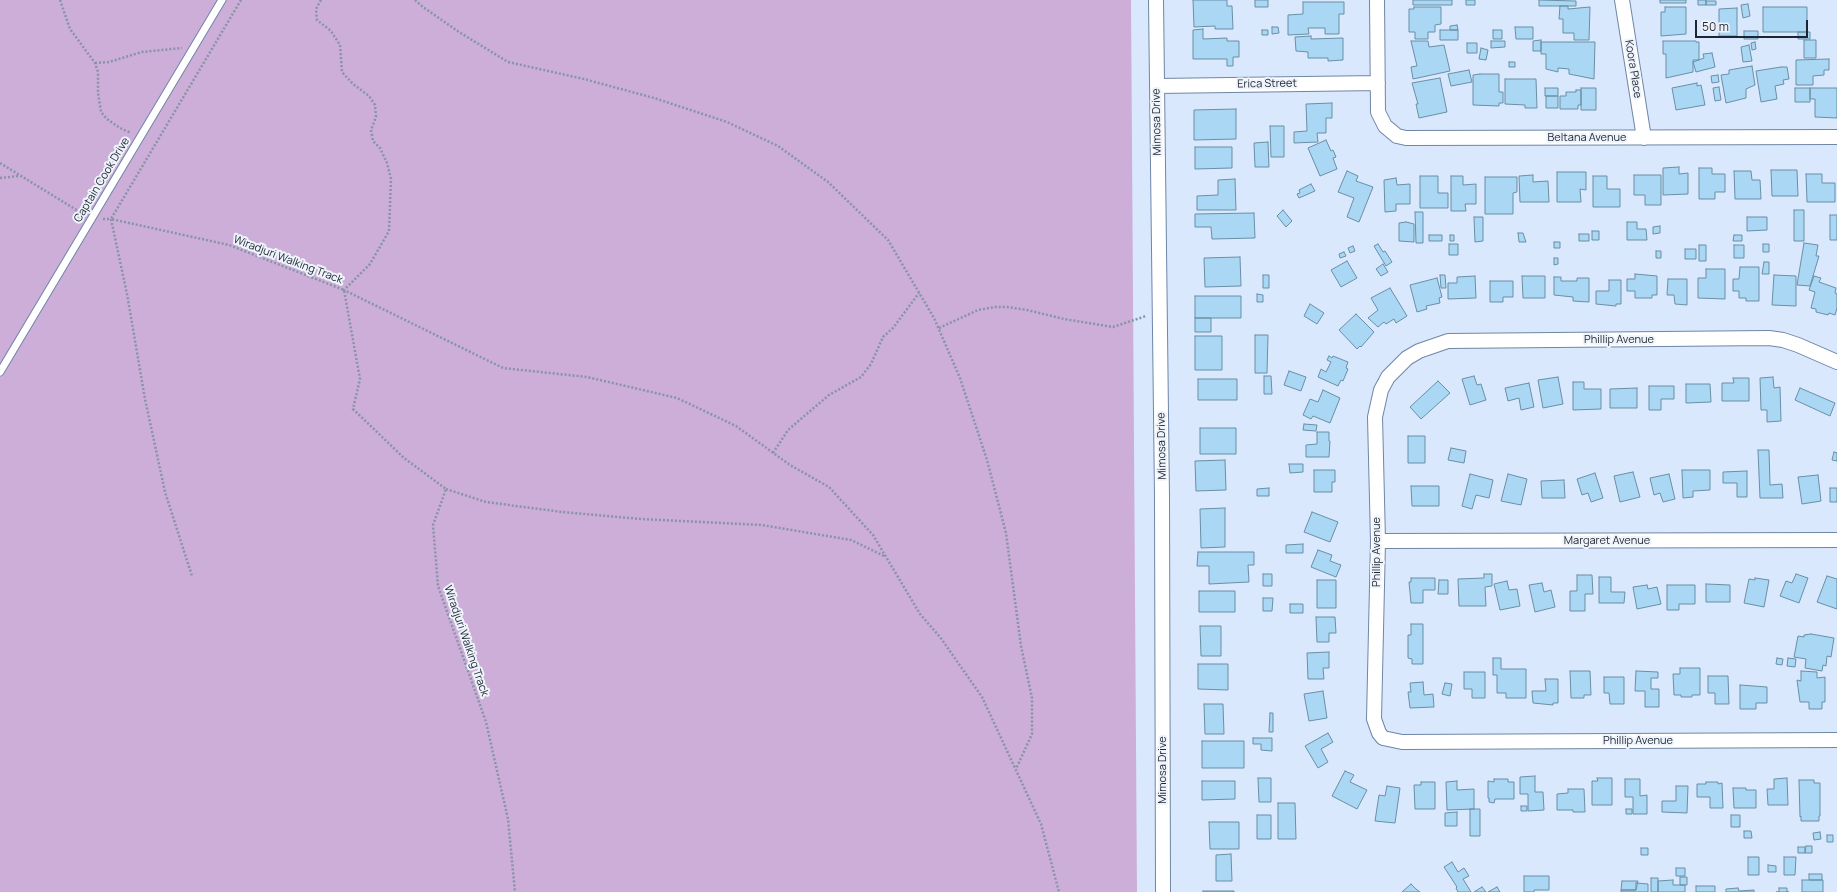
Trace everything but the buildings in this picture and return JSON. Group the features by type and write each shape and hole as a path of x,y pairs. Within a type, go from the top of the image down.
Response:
{"street":[{"name":"Mimosa Drive","path":"1156,0 1162,504 1163,892"},
{"name":"Beltana Avenue","path":"1377,0 1378,112 1380,118 1390,132 1406,138 1837,137"},
{"name":"Koora Place","path":"1622,0 1644,138"},
{"name":"Erica Street","path":"1157,86 1378,83"},
{"name":"Phillip Avenue","path":"1837,362 1798,345 1783,340 1769,338 1448,341 1432,345 1419,351 1397,367 1384,384 1377,405 1375,417 1378,541 1374,719 1379,733 1383,738 1402,742 1837,740"},
{"name":"Margaret Avenue","path":"1378,541 1837,540"}],"lane":[{"name":"Captain Cook Drive","path":"0,372 222,0"}],"path":[{"path":"60,0 70,29 95,63 98,72 98,93 101,112 120,128 130,132 138,140"},
{"path":"192,576 165,492 145,399 127,294 111,220 241,0"},
{"path":"321,0 316,9 317,20 330,31 340,45 342,72 353,84 369,96 375,105 376,117 371,130 373,141 380,148 387,163 391,178 389,231 370,264 344,290 503,368 588,377 677,398 736,426 790,466 829,487 872,535 920,614 940,637 982,697 1041,824 1059,892"},
{"path":"415,0 459,32 508,62 584,79 654,98 727,122 778,146 828,182 888,240 938,328 960,378 987,460 1006,533 1021,646 1032,698 1032,734 1015,769"},
{"path":"95,63 109,62 142,52 178,48 193,49"},
{"name":"Wiradjuri Walking Track","path":"0,163 76,211 92,218 111,220 229,245 344,290 360,379 353,409 404,458 446,489 433,525 438,586 486,722 508,819 515,892"},
{"path":"0,178 20,176"},
{"path":"773,453 788,430 798,421 829,395 861,377 871,364 883,337 893,328 919,293"},
{"path":"938,328 978,310 995,307 1014,308 1112,327 1160,310"},
{"path":"446,489 486,502 562,512 641,519 762,525 851,540 885,556"}],"shaded area":[{"path":"0,0 1131,0 1137,892 0,892"}]}
